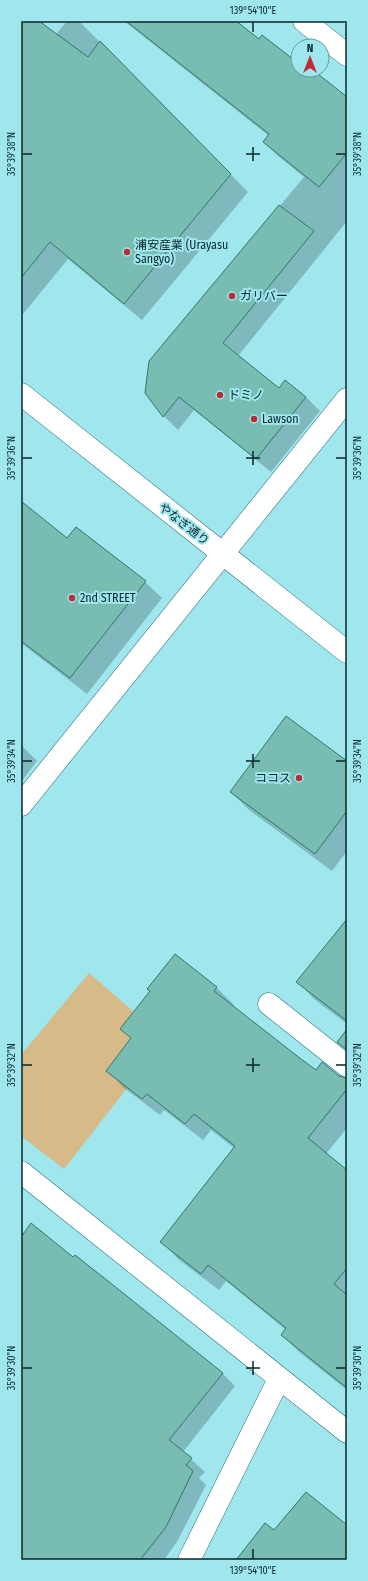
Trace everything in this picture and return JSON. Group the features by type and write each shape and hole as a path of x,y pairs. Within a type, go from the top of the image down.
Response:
{"street":[{"path":"304,21 347,55"},
{"name":"やなぎ通り","path":"21,394 347,652"},
{"path":"21,805 347,399"},
{"path":"268,1004 347,1066"},
{"path":"21,1172 347,1432"},
{"path":"189,1560 279,1379"}],"shaded area":[{"path":"89,973 134,1012 131,1038 106,1070 128,1087 64,1169 21,1136 21,1055"}],"building":[{"path":"21,21 39,21 88,57 100,41 231,174 124,304 50,242 21,278"},
{"path":"126,21 236,21 259,39 262,35 290,57 290,78 323,78 347,97 347,153 319,187 263,142 269,134"},
{"path":"279,205 314,231 223,343 279,388 285,380 306,397 256,459 179,397 163,417 145,393 149,361"},
{"path":"21,501 67,538 76,527 146,581 70,678 21,641"},
{"path":"286,716 347,761 347,811 315,854 230,792"},
{"path":"347,919 347,1021 296,982"},
{"path":"175,954 217,987 214,991 316,1070 322,1062 339,1076 347,1078 347,1089 308,1138 347,1170 347,1268 334,1284 347,1295 347,1388 281,1335 286,1328 208,1265 201,1274 160,1242 235,1146 194,1114 185,1124 147,1094 142,1099 106,1071 131,1038 120,1029 150,991 147,989"},
{"path":"347,1029 347,1050 337,1042"},
{"path":"31,1223 73,1257 75,1255 223,1373 169,1440 192,1458 186,1465 193,1471 166,1527 140,1560 21,1560 21,1237"},
{"path":"306,1492 347,1525 347,1560 236,1560 265,1523 274,1530"}],"place":[{"name":"浦安産業 (Urayasu Sangyo)","path":"127,252"},
{"name":"ガリバー","path":"232,296"},
{"name":"ドミノ","path":"220,395"},
{"name":"Lawson","path":"254,419"},
{"name":"2nd STREET","path":"72,598"},
{"name":"ココス","path":"299,778"}]}
